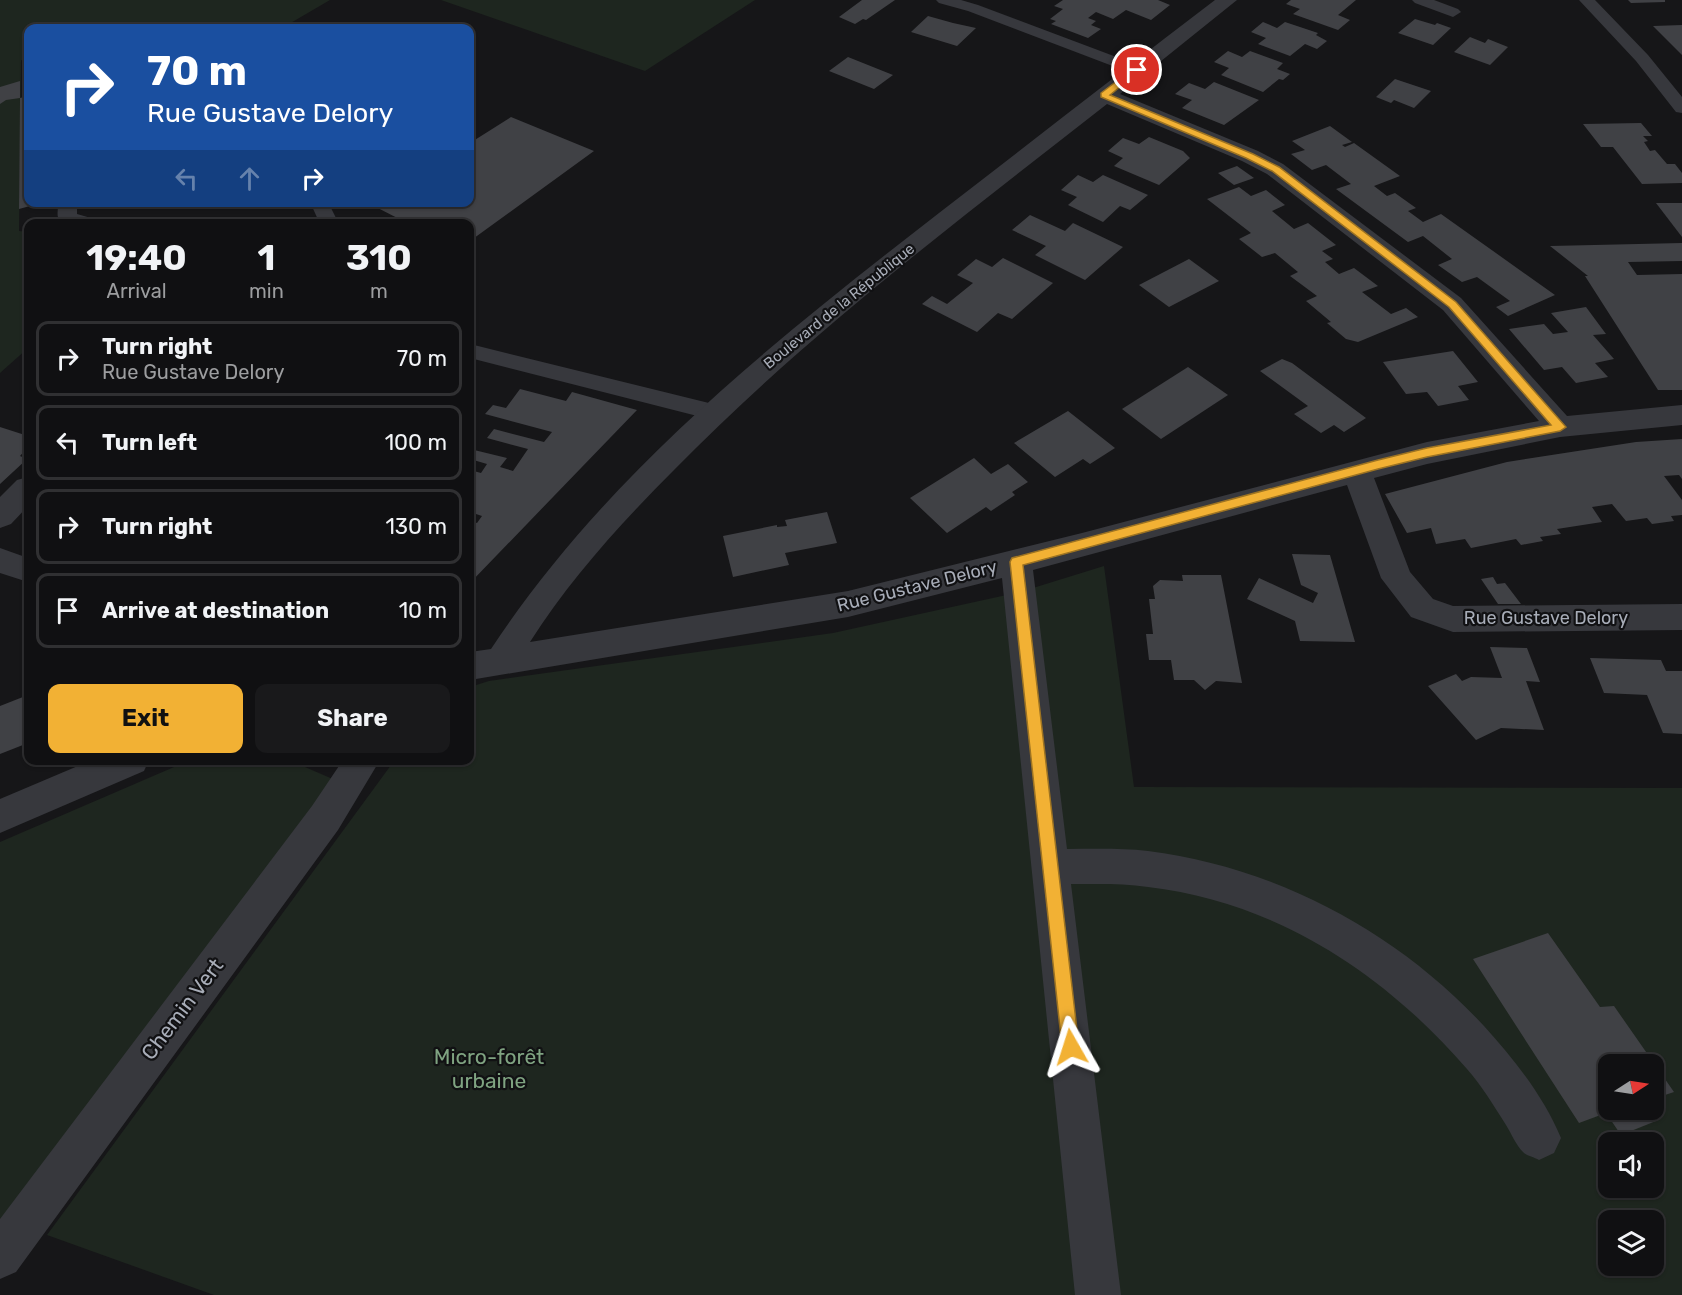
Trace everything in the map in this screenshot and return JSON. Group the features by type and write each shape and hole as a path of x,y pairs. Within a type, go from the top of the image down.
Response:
{"street":[{"name":"Boulevard de la République","path":"484,664 610,517 679,443 713,412 832,309 1227,0"},
{"path":"1104,95 1250,156 1275,169 1452,304 1560,427"},
{"name":"Rue Gustave Delory","path":"484,664 848,604 1427,453 1560,427 1682,415"},
{"name":"Rue Gustave Delory","path":"1357,471 1398,578 1422,608 1453,619 1682,617"},
{"path":"0,516 24,492"},
{"path":"0,560 24,569"},
{"path":"1016,562 1098,1295"},
{"path":"0,816 120,765"},
{"name":"Chemin Vert","path":"0,1256 325,818 360,765"},
{"path":"1050,867 1149,869 1188,876 1261,896 1338,931 1376,956 1454,1022 1484,1057 1539,1138"}],"lane":[{"path":"944,0 973,8 1137,70"},
{"path":"1420,0 1453,12"},
{"path":"1587,0 1642,58 1682,108"},
{"path":"68,207 67,217 74,219"},
{"path":"474,352 713,412"}],"green space":[{"path":"0,0 330,0 289,24 24,24 24,61 21,60 19,231 24,232 24,352 0,373"},
{"path":"441,0 755,0 645,71"},
{"name":"Micro-forêt urbaine","path":"1104,566 1134,787 1682,788 1682,1295 214,1295 47,1235 391,765 474,765 474,686 489,681 833,633 1020,592"},
{"path":"179,765 300,765 335,780 0,1228 0,842"}],"building":[{"path":"862,0 895,0 866,20 863,19 855,24 839,17"},
{"path":"1063,0 1158,0 1170,5 1151,20 1126,10 1113,19 1096,12 1088,18 1096,21 1091,25 1101,29 1088,38 1051,24 1056,21 1050,19 1063,9 1054,6"},
{"path":"1291,0 1356,0 1338,15 1350,20 1338,30 1293,14 1300,9 1286,4"},
{"path":"1628,0 1665,0 1665,2 1631,3"},
{"path":"928,16 976,28 957,46 911,32"},
{"path":"1415,19 1451,28 1433,45 1398,33"},
{"path":"1263,22 1277,28 1285,22 1318,33 1316,35 1327,41 1317,49 1305,44 1290,56 1258,44 1266,38 1251,32"},
{"path":"1682,25 1682,55 1653,26"},
{"path":"1470,37 1485,43 1488,39 1508,47 1490,65 1454,52"},
{"path":"1228,51 1242,57 1250,51 1283,63 1277,69 1290,74 1283,80 1279,79 1263,92 1221,75 1229,68 1214,62"},
{"path":"848,57 893,75 874,89 829,71"},
{"path":"1395,79 1431,91 1414,108 1394,100 1391,103 1376,97"},
{"path":"20,81 20,98 6,100 0,104 0,87"},
{"path":"1214,82 1259,100 1224,125 1182,108 1192,100 1175,94 1189,83 1205,89"},
{"path":"24,97 24,207 26,207 19,209 20,98"},
{"path":"511,117 594,151 474,238 474,219 399,219 376,207 474,207 474,140"},
{"path":"1641,123 1652,136 1643,136 1648,141 1644,142 1650,151 1655,150 1667,164 1675,164 1682,173 1682,183 1642,184 1613,147 1601,147 1583,124"},
{"path":"1330,126 1352,142 1342,145 1345,147 1354,143 1400,176 1374,186 1387,196 1395,193 1416,208 1408,211 1423,222 1441,214 1555,295 1508,316 1496,307 1510,301 1477,277 1462,282 1438,265 1452,259 1423,236 1408,242 1336,189 1351,184 1326,165 1312,170 1291,154 1305,150 1292,141"},
{"path":"1149,137 1183,151 1190,158 1159,185 1114,166 1123,158 1108,151 1123,138 1139,144"},
{"path":"1237,166 1254,178 1234,185 1218,173"},
{"path":"1078,175 1093,182 1103,175 1148,195 1130,210 1120,206 1103,222 1068,205 1077,197 1061,190"},
{"path":"1239,187 1251,196 1266,190 1285,205 1272,211 1294,229 1308,223 1336,245 1322,251 1333,259 1325,262 1339,274 1354,268 1378,286 1362,292 1391,314 1406,308 1418,317 1358,342 1346,339 1327,323 1331,322 1306,301 1317,296 1290,276 1298,272 1275,253 1262,257 1239,239 1251,233 1207,199"},
{"path":"1656,203 1682,203 1682,237"},
{"path":"1030,215 1065,231 1073,223 1123,247 1085,280 1035,255 1046,246 1012,230"},
{"path":"1682,243 1682,261 1628,262 1637,275 1682,274 1682,390 1658,390 1585,276 1588,276 1550,246"},
{"path":"1003,258 1053,283 1012,319 998,313 977,332 922,304 932,296 947,304 973,283 957,275 976,259 992,267"},
{"path":"1189,259 1219,281 1169,307 1139,285"},
{"path":"1586,307 1606,334 1593,335 1614,359 1595,363 1608,377 1576,383 1562,367 1544,370 1509,329 1544,324 1553,334 1568,332 1551,313"},
{"path":"1453,351 1478,382 1458,386 1469,400 1438,406 1427,392 1406,394 1383,362"},
{"path":"1282,359 1292,363 1366,418 1344,432 1334,425 1321,433 1294,414 1308,406 1260,371"},
{"path":"1188,367 1228,395 1161,439 1122,409"},
{"path":"520,389 566,401 572,392 637,410 474,579 474,522 477,523 482,516 474,513 474,471 481,473 487,464 474,460 474,450 507,458 500,467 513,471 528,449 487,438 494,429 544,442 552,432 485,414 493,405 506,408"},
{"path":"1068,411 1115,448 1090,464 1083,459 1055,477 1014,443"},
{"path":"0,427 24,435 24,452 20,456 24,458 24,462 0,484"},
{"path":"1682,439 1682,479 1679,475 1664,476 1682,500 1682,515 1671,516 1674,521 1652,524 1647,518 1626,521 1612,504 1592,507 1602,522 1557,529 1561,534 1540,537 1543,541 1521,545 1516,539 1471,548 1465,539 1436,544 1431,528 1407,533 1385,494 1507,462 1636,442"},
{"path":"974,458 991,474 1008,464 1028,482 1012,492 1015,495 991,511 986,507 947,533 910,498"},
{"path":"827,512 837,543 785,553 789,565 733,577 723,536 777,525 777,527 787,526 785,520"},
{"path":"1292,554 1330,555 1355,642 1300,641 1295,621 1247,599 1259,578 1313,603 1318,593 1301,585"},
{"path":"1182,575 1221,575 1242,683 1216,681 1205,690 1194,680 1174,680 1171,660 1149,660 1146,634 1153,634 1149,599 1155,599 1153,586 1160,580 1183,581"},
{"path":"1493,577 1497,584 1505,583 1521,604 1498,604 1481,579"},
{"path":"1490,647 1527,648 1540,682 1526,681 1544,730 1501,728 1476,740 1428,686 1456,674 1462,681 1471,677 1502,678"},
{"path":"1590,658 1661,660 1666,671 1682,671 1682,734 1663,733 1647,695 1604,693"},
{"path":"24,697 24,745 0,754 0,706"},
{"path":"1548,933 1600,1007 1614,1006 1647,1054 1598,1054 1598,1116 1579,1123 1473,959"},
{"path":"1664,1078 1674,1092 1664,1095"},
{"path":"1611,1120 1656,1121 1628,1132 1619,1132"}],"route":[{"path":"1071,1047 1016,562 1378,465 1484,441 1560,427 1452,304 1275,169 1250,156 1104,95 1137,70"}]}
